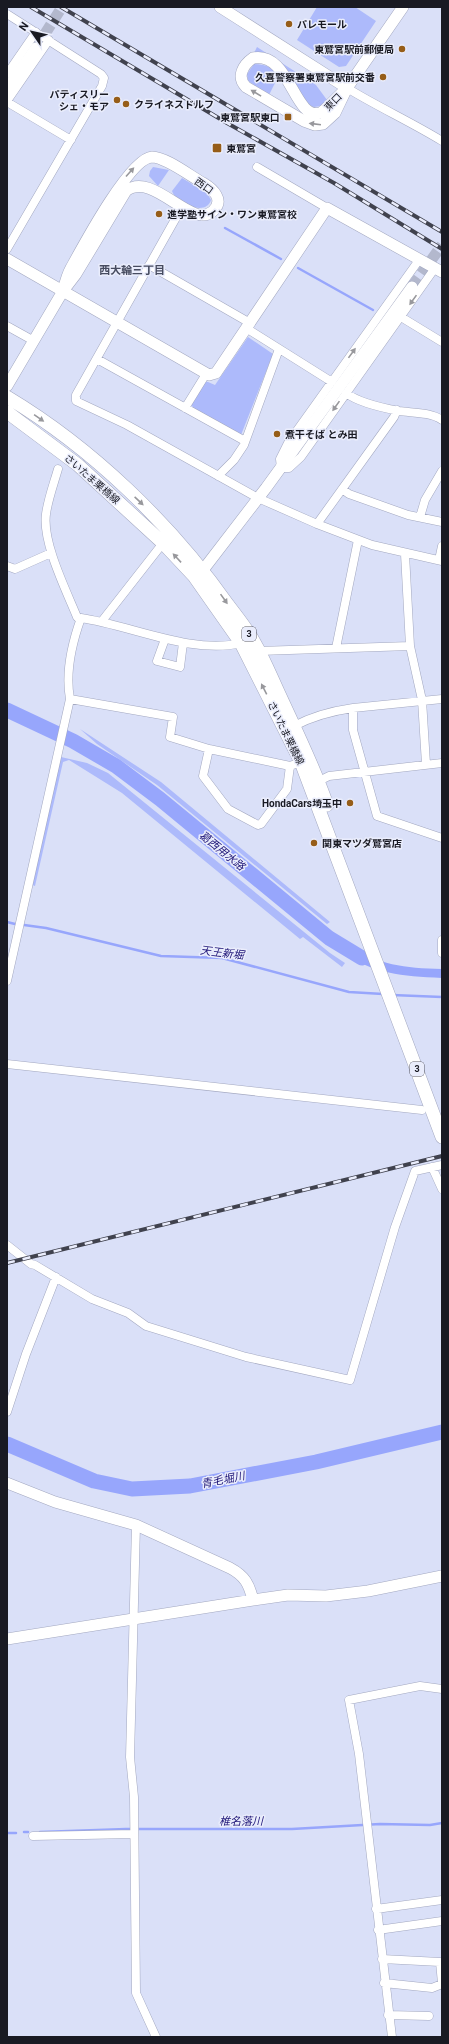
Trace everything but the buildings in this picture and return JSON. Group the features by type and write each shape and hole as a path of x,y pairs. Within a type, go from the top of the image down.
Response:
{"main road":[{"name":"さいたま栗橋線","path":"7,397 57,431 116,479 170,531 199,573 241,643 376,946"},
{"name":"さいたま栗橋線","path":"7,412 78,465 163,543 199,573 254,642 319,781 442,1137"},
{"name":"さいたま栗橋線","path":"396,1002 442,1112"}],"street":[{"path":"220,7 347,88 412,122 442,141"},
{"path":"347,88 403,7"},
{"path":"7,14 102,74 104,78 102,86 7,249"},
{"path":"7,74 36,32"},
{"path":"49,40 7,101 71,140"},
{"path":"7,89 36,48"},
{"name":"東口","path":"253,58 265,59 280,68 304,107 314,114 322,112 347,88 335,113 326,122 315,125 304,121 246,87 241,80 241,72 245,65 253,58"},
{"name":"西口","path":"154,157 166,161 209,186 217,195 218,200 215,209 208,214 202,215 187,210 164,196 143,186 137,186 129,189 122,196 76,274 63,291 70,269 120,185 135,167 146,158 154,157"},
{"path":"258,168 439,270 401,317 300,457 289,468 281,468"},
{"path":"7,259 117,321 206,374 212,375 216,373 327,208"},
{"path":"176,216 76,395 76,401 126,425 258,498 316,524 358,540 405,554 441,561 442,546"},
{"path":"281,468 280,459 288,443 420,260"},
{"path":"149,265 248,326 279,349 332,382"},
{"path":"199,573 281,468 412,287"},
{"path":"7,386 63,291"},
{"path":"401,317 442,342"},
{"path":"7,326 34,341"},
{"path":"218,476 238,455 245,441 279,349"},
{"path":"97,359 245,441"},
{"path":"185,408 206,374"},
{"path":"346,393 355,398 397,410 434,416 442,420"},
{"path":"316,524 394,417 397,410"},
{"path":"58,469 45,514 52,553 77,617 80,620"},
{"path":"420,517 425,500 442,471"},
{"path":"342,489 348,494 420,517 442,522"},
{"path":"336,648 358,540"},
{"path":"102,621 163,543"},
{"path":"7,566 16,569 52,553"},
{"path":"405,554 410,646 422,700 426,764"},
{"path":"80,620 81,618 102,621 165,639 183,642 233,645 241,643"},
{"path":"7,981 70,699 71,647 80,620"},
{"path":"165,639 157,661 180,666 183,642"},
{"path":"259,651 410,646"},
{"path":"70,699 173,717 170,737 209,749 296,764 286,789 261,824 258,825 228,809 203,776 209,749"},
{"path":"294,726 312,717 331,711 442,699"},
{"path":"353,708 353,730 366,771 377,816 442,838"},
{"path":"319,781 330,776 442,763"},
{"path":"442,940 442,953"},
{"path":"7,1064 422,1110"},
{"path":"7,1245 31,1264 92,1299 128,1313 146,1326 246,1357 350,1380 395,1228 414,1171 442,1165"},
{"path":"432,1167 442,1189"},
{"path":"7,1412 26,1354 56,1277"},
{"path":"7,1483 55,1502 136,1525 238,1573 247,1581 253,1600"},
{"path":"136,1525 130,1757 134,1797 136,1993 156,2037"},
{"path":"7,1640 253,1600 288,1596 326,1596 368,1590 442,1576"},
{"path":"392,2037 384,1983 359,1754 349,1700 420,1686 442,1689"},
{"path":"33,1836 134,1834"},
{"path":"376,1909 442,1900"},
{"path":"378,1930 442,1921"},
{"path":"382,1959 440,1962 442,1984 432,1988 384,1983"},
{"path":"388,2015 429,2016"}],"shaded area":[{"path":"317,7 355,7 376,21 346,66 339,67 297,40"},
{"path":"257,47 316,85 327,100 321,106 314,107 308,105 293,80 280,64 264,55 254,53"},
{"path":"254,64 268,67 274,71 278,77 269,95 248,81 247,74"},
{"path":"153,167 169,170 158,186 149,176"},
{"path":"182,178 207,193 211,200 208,205 198,208 185,204 175,196 172,191"},
{"path":"248,337 273,354 241,435 193,408 191,403 204,382 215,385"},
{"path":"80,729 161,782 330,922 327,924 157,785 97,744"},
{"path":"61,757 87,763 108,773 330,953 345,963 342,967 303,937 300,939 122,793 69,760 63,762 35,886 32,885"},
{"path":"346,945 370,957 392,964 416,968 442,969 442,978 401,975 365,965 340,952"}],"waterway":[{"path":"225,228 281,259"},
{"path":"298,268 373,310"},
{"name":"葛西用水路","path":"7,710 73,741 116,766 160,799 329,938 362,958"},
{"name":"天王新堀","path":"7,922 15,924"},
{"name":"天王新堀","path":"24,925 46,928 161,956 222,958 349,992 383,994"},
{"name":"天王新堀","path":"392,995 442,997"},
{"name":"青毛堀川","path":"7,1444 94,1481 132,1489 190,1486 316,1462 442,1432"},
{"name":"椎名落川","path":"40,1832 126,1829 292,1829 380,1824 430,1825 442,1823"},
{"name":"椎名落川","path":"7,1833 16,1833"}],"tunnel":[{"path":"36,48 62,7"},
{"path":"412,287 442,245"}],"railway":[{"path":"31,7 227,123 334,183 442,249"},
{"path":"61,7 442,232"},
{"path":"7,1263 442,1156"}],"place":[{"name":"パレモール","path":"289,24"},
{"name":"東鷲宮駅前郵便局","path":"402,49"},
{"name":"久喜警察署東鷲宮駅前交番","path":"383,77"},
{"name":"パティスリー シェ・モア","path":"117,100"},
{"name":"クライネスドルフ","path":"126,104"},
{"name":"東鷲宮駅東口","path":"288,117"},
{"name":"東鷲宮","path":"217,148"},
{"name":"進学塾サイン・ワン東鷲宮校","path":"159,214"},
{"name":"煮干そば とみ田","path":"277,434"},
{"name":"HondaCars埼玉中","path":"350,803"},
{"name":"関東マツダ鷲宮店","path":"314,843"}],"district":[{"name":"西大輪三丁目","path":"132,270"}]}
